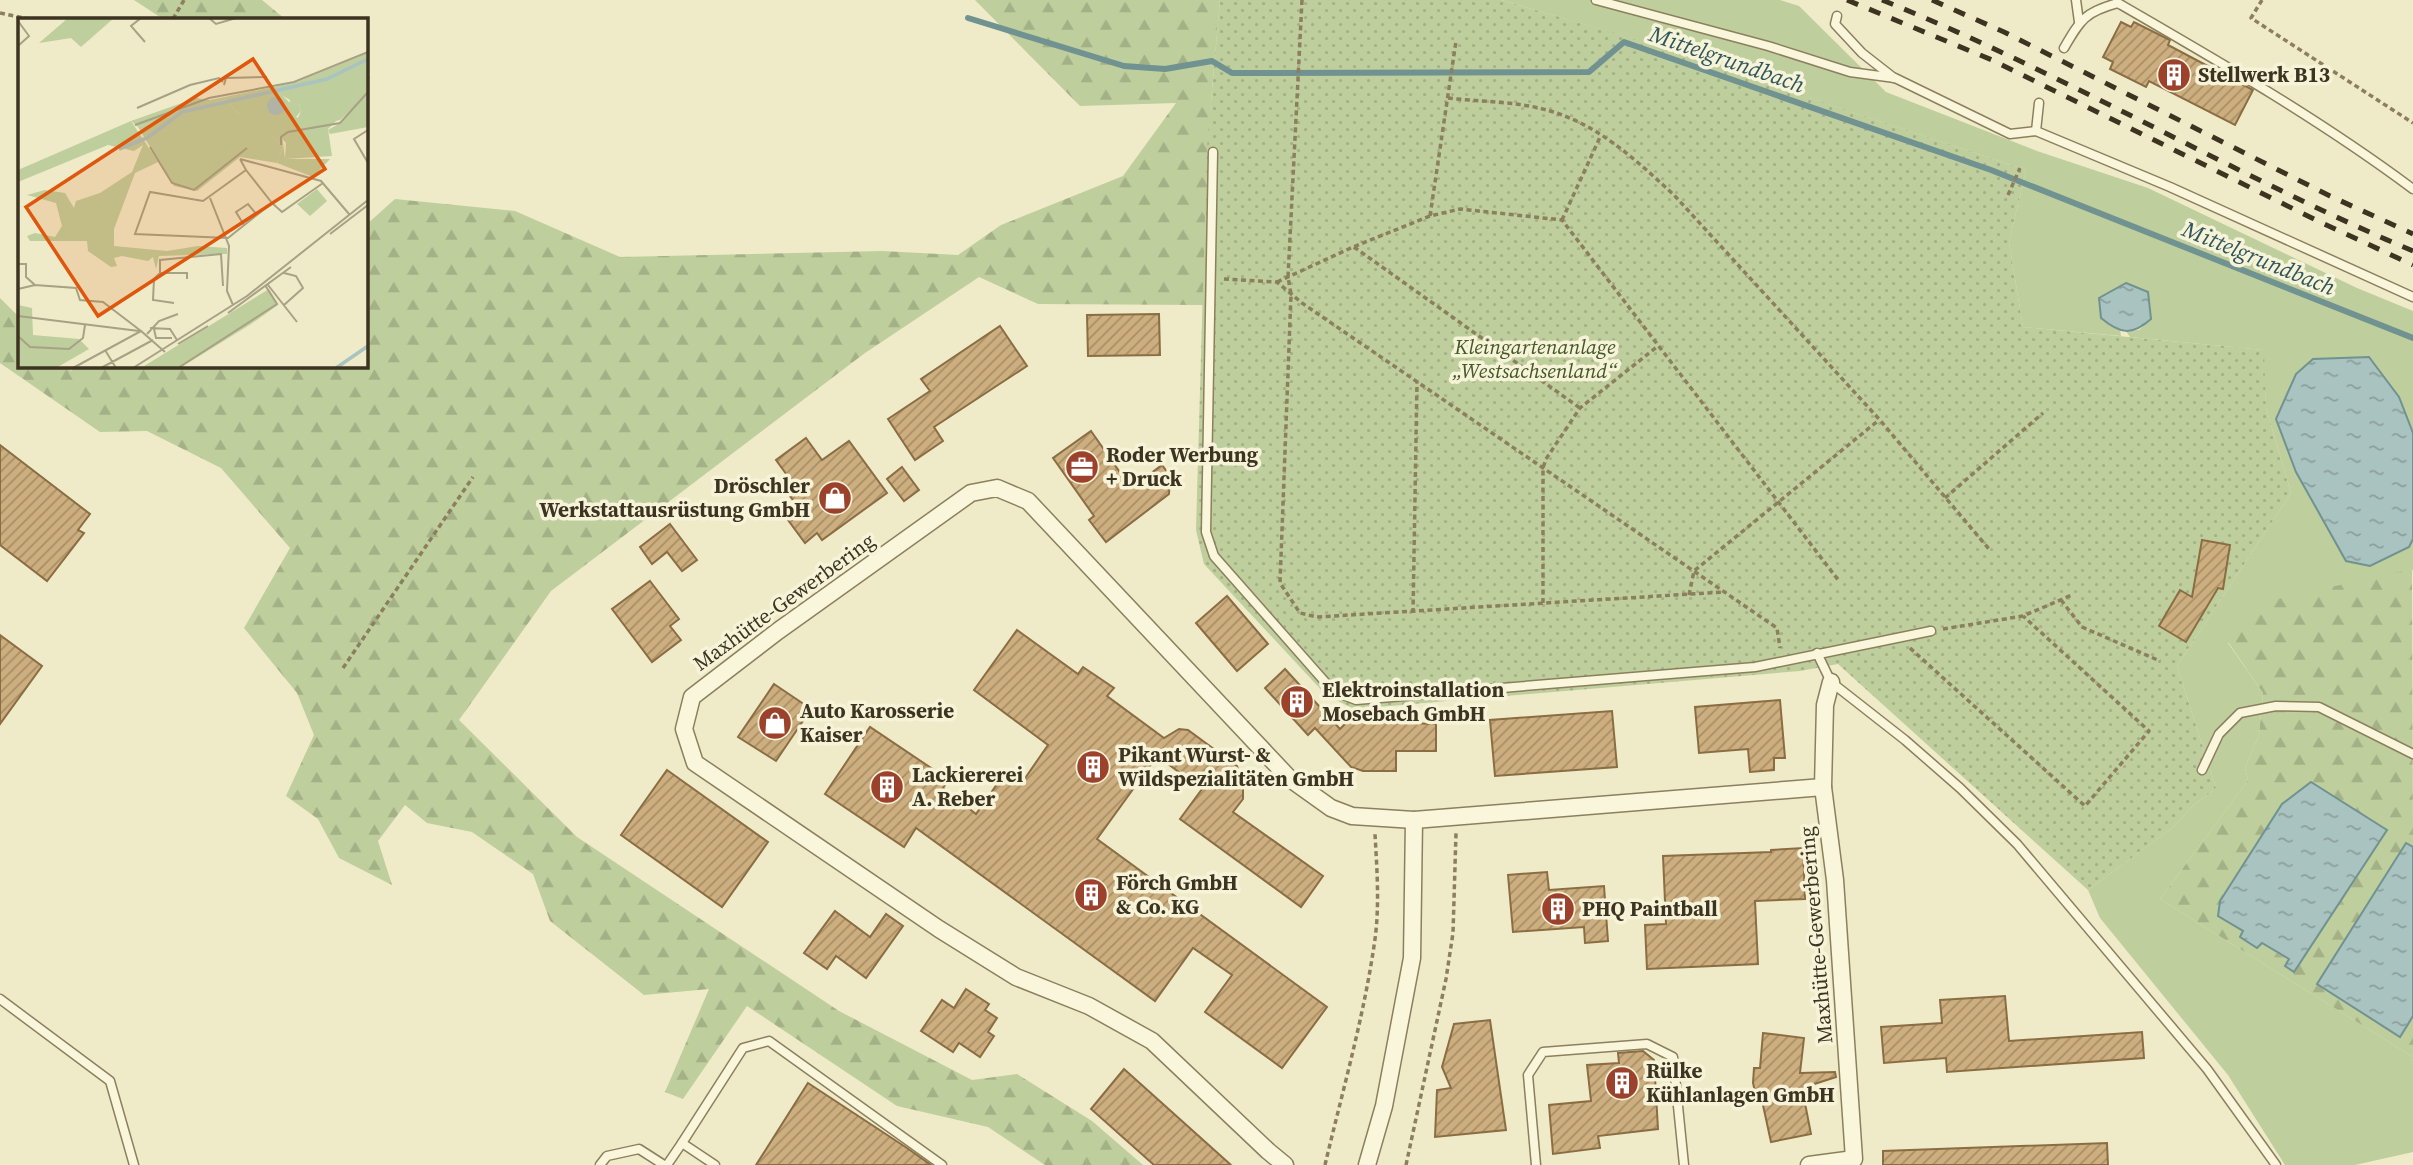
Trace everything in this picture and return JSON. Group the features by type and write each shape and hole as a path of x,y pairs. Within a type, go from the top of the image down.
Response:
{"street":[{"name":"Maxhütte-Gewerbering","path":"1285,1165 1152,1041 1089,1006 1016,977 908,909 695,763 684,729 692,697 778,631 971,493 997,488 1028,501 1289,778 1331,808 1352,816 1414,820 1823,787"},
{"name":"Maxhütte-Gewerbering","path":"1809,1165 1855,1162 1835,880 1823,787 1825,705 1831,682"},
{"path":"1367,1165 1384,1106 1412,958 1414,820"}],"lane":[{"path":"1596,0 1768,46 1850,72 1895,78"},
{"path":"2076,0 2079,22"},
{"path":"2064,48 2079,22 2114,2 2256,83 2360,150 2413,190"},
{"path":"1836,16 1835,24 1862,53 1895,78 2010,134 2036,131 2170,187 2413,297"},
{"path":"2036,131 2039,103"},
{"path":"1213,152 1206,532 1214,556 1333,691 1356,700 1755,667 1931,631"},
{"path":"1817,653 1831,682 1905,740 1960,788 2017,844 2207,1069 2276,1165"},
{"path":"2202,770 2218,734 2240,713 2276,706 2319,707 2413,754"},
{"path":"0,999 110,1081 134,1165"},
{"path":"600,1165 607,1156 639,1149 665,1165 743,1048 769,1041 942,1165"},
{"path":"1536,1165 1528,1075 1543,1052 1647,1044 1673,1057 1684,1165"},
{"path":"682,1143 715,1165"}],"path":[{"path":"174,18 184,0"},
{"path":"1302,0 1289,277 1291,294 1280,583 1300,613 1317,617 1724,592"},
{"path":"2262,0 2251,18 2413,123"},
{"path":"0,13 24,18"},
{"path":"1430,216 1456,41"},
{"path":"1448,98 1548,110 1582,123 1642,165 1674,194 1880,419 1989,549"},
{"path":"1562,220 1601,135"},
{"path":"2008,195 2020,168"},
{"path":"1211,278 1277,282 1430,216 1461,209 1562,220 1839,581"},
{"path":"1353,247 1580,408"},
{"path":"1277,282 1417,382 1777,628 1781,649 1790,659"},
{"path":"1543,603 1543,468 1546,459 1580,408 1658,346"},
{"path":"1413,612 1417,382"},
{"path":"1945,498 2043,413"},
{"path":"1689,595 1694,571 1880,419"},
{"path":"342,668 473,477"},
{"path":"1931,631 2024,616 2072,595"},
{"path":"2061,600 2082,627 2160,661"},
{"path":"1899,636 2085,806 2149,730 2024,616"},
{"path":"1406,1165 1447,979 1452,933 1454,844 1458,817"},
{"path":"1325,1165 1374,945 1378,884 1374,818"}],"green space":[{"path":"134,0 262,0 284,18 161,18"},
{"path":"975,0 1220,0 1211,101 1203,305 1038,304 979,277 865,353 551,591 459,720 577,837 839,1011 972,1080 1017,1074 1092,1121 1143,1165 1045,1165 988,1127 897,1106 747,1006 683,1099 665,1092 709,989 644,995 550,921 533,874 472,832 427,823 405,805 378,841 392,885 339,858 318,819 286,796 314,735 297,693 244,628 290,548 221,468 147,431 100,432 0,363 0,298 18,316 18,368 68,368 71,371 73,368 368,368 368,223 395,199 515,211 620,257 882,251 958,255 1001,225 1123,176 1176,103 1080,106"},
{"name":"Kleingartenanlage „Westsachsenland“","path":"1220,0 1501,0 1615,33 2026,170 2009,242 2023,327 2264,350 2266,408 2291,493 2177,666 2216,788 2194,805 2172,828 2088,890 1838,664 1800,671 1354,709 1326,695 1204,564 1196,530 1207,147"},
{"path":"1501,0 1780,0 1799,6 1886,92 2037,151 2148,188 2357,288 2413,311 2413,433 2399,397 2296,472 2314,502 2409,547 2413,539 2413,571 2412,569 2228,643 2263,693 2259,735 2245,768 2248,780 2160,899 2413,1057 2413,1152 2355,1165 2285,1165 2228,1075 2100,918 2088,890 2172,828 2194,805 2216,788 2177,666 2291,493 2266,408 2263,350 2130,337 2126,331 2139,330 2151,319 2148,292 2112,327 2120,330 2121,336 2023,327 2009,242 2026,170 1617,34"},
{"path":"2412,569 2413,847 2406,843 2317,984 2400,1036 2413,1016 2413,1057 2160,899 2248,780 2245,768 2259,735 2263,693 2228,642 2273,600","holes":["2387,830 2289,960 2261,943 2240,937 2243,931"]}],"water":[{"path":"2126,283 2148,292 2151,319 2138,328 2126,331 2101,318 2099,298"},
{"path":"2369,357 2399,397 2413,433 2413,539 2409,547 2370,566 2346,561 2296,472 2276,419 2296,374 2313,359"},
{"path":"2311,782 2387,830 2294,972 2285,966 2289,959 2262,943 2257,948 2240,937 2243,931 2218,916 2220,901 2282,804"},
{"path":"2406,843 2413,847 2413,1016 2400,1037 2317,984"}],"building":[{"name":"Stellwerk B13","path":"2121,22 2131,27 2134,22 2170,40 2168,45 2253,90 2235,125 2149,81 2146,87 2110,69 2113,62 2103,57"},
{"path":"1159,314 1160,355 1088,356 1087,315"},
{"path":"1000,326 1027,366 934,427 943,441 915,460 888,419 930,391 921,379"},
{"path":"1091,431 1131,488 1162,465 1170,476 1169,494 1106,542 1089,520 1094,516 1053,458"},
{"path":"806,438 822,460 849,441 887,493 822,540 817,533 805,543 788,520 801,511 784,488 792,482 776,460"},
{"path":"0,445 90,514 78,530 84,533 47,581 0,545"},
{"path":"902,467 919,490 904,501 887,479"},
{"path":"670,524 697,560 682,571 667,552 652,564 640,547"},
{"path":"2202,540 2230,545 2223,589 2218,588 2186,642 2159,626 2180,590 2192,597"},
{"path":"650,581 679,619 670,626 681,640 652,662 612,609"},
{"path":"1227,596 1268,644 1237,671 1196,623"},
{"path":"1017,630 1078,674 1083,667 1114,688 1107,696 1164,738 1179,729 1188,730 1237,766 1243,783 1243,799 1233,812 1323,876 1301,907 1180,819 1202,789 1157,756 1097,839 1327,1007 1282,1068 1205,1012 1232,975 1193,948 1155,1001 916,828 904,847 825,794 870,727 949,780 943,788 976,814 1005,773 1021,784 1048,745 974,690"},
{"path":"0,635 42,666 0,724"},
{"path":"1285,669 1340,729 1348,721 1436,724 1436,751 1396,751 1396,771 1363,771 1351,767 1315,728 1308,735 1265,688"},
{"name":"Auto Karosserie Kaiser","path":"774,684 811,709 776,761 738,737"},
{"path":"1780,700 1785,758 1774,758 1774,770 1750,772 1748,749 1699,753 1695,707"},
{"path":"1612,711 1617,767 1495,776 1490,720"},
{"path":"667,770 768,842 722,907 621,835"},
{"path":"1803,848 1805,899 1755,901 1758,964 1647,969 1645,925 1666,924 1663,856 1771,852"},
{"name":"PHQ Paintball","path":"1547,872 1549,890 1604,886 1608,941 1585,943 1584,927 1513,932 1508,875"},
{"path":"835,911 870,937 886,914 903,926 866,978 836,956 827,969 804,953"},
{"path":"966,989 989,1004 985,1010 997,1018 988,1032 994,1036 980,1057 959,1043 953,1052 921,1031 942,1000 954,1008"},
{"path":"2005,996 2009,1041 2142,1032 2144,1058 1947,1072 1946,1058 1884,1063 1881,1027 1942,1023 1940,1000"},
{"path":"1490,1020 1506,1130 1435,1137 1437,1090 1451,1088 1442,1067 1454,1024"},
{"path":"1763,1033 1804,1038 1800,1073 1835,1072 1836,1077 1802,1088 1811,1134 1771,1142 1761,1096 1756,1096 1753,1083 1754,1068 1760,1068"},
{"name":"Rülke Kühlanlagen GmbH","path":"1643,1051 1654,1060 1658,1129 1598,1136 1600,1148 1553,1154 1549,1105 1591,1101 1587,1065 1619,1063 1618,1053"},
{"path":"1124,1069 1231,1165 1154,1165 1091,1109"},
{"path":"808,1083 907,1148 931,1165 756,1165"},
{"path":"2107,1143 2108,1165 1883,1165 1883,1151"}],"waterway":[{"name":"Mittelgrundbach","path":"968,18 1124,66 1165,69 1212,61 1232,73 1589,72 1624,42 1991,170 2413,338"}],"railway":[{"path":"1847,0 1992,60 2413,265"},
{"path":"1882,0 2016,59 2280,190 2413,251"},
{"path":"1932,0 2004,32 2330,196 2413,234"}],"place":[{"name":"Stellwerk B13","path":"2174,75"},
{"name":"Roder Werbung + Druck","path":"1082,467"},
{"name":"Dröschler Werkstattausrüstung GmbH","path":"835,498"},
{"name":"Elektroinstallation Mosebach GmbH","path":"1297,702"},
{"name":"Auto Karosserie Kaiser","path":"775,723"},
{"name":"Pikant Wurst- & Wildspezialitäten GmbH","path":"1093,767"},
{"name":"Lackiererei A. Reber","path":"887,787"},
{"name":"Förch GmbH & Co. KG","path":"1091,895"},
{"name":"PHQ Paintball","path":"1558,909"},
{"name":"Rülke Kühlanlagen GmbH","path":"1622,1083"}]}
